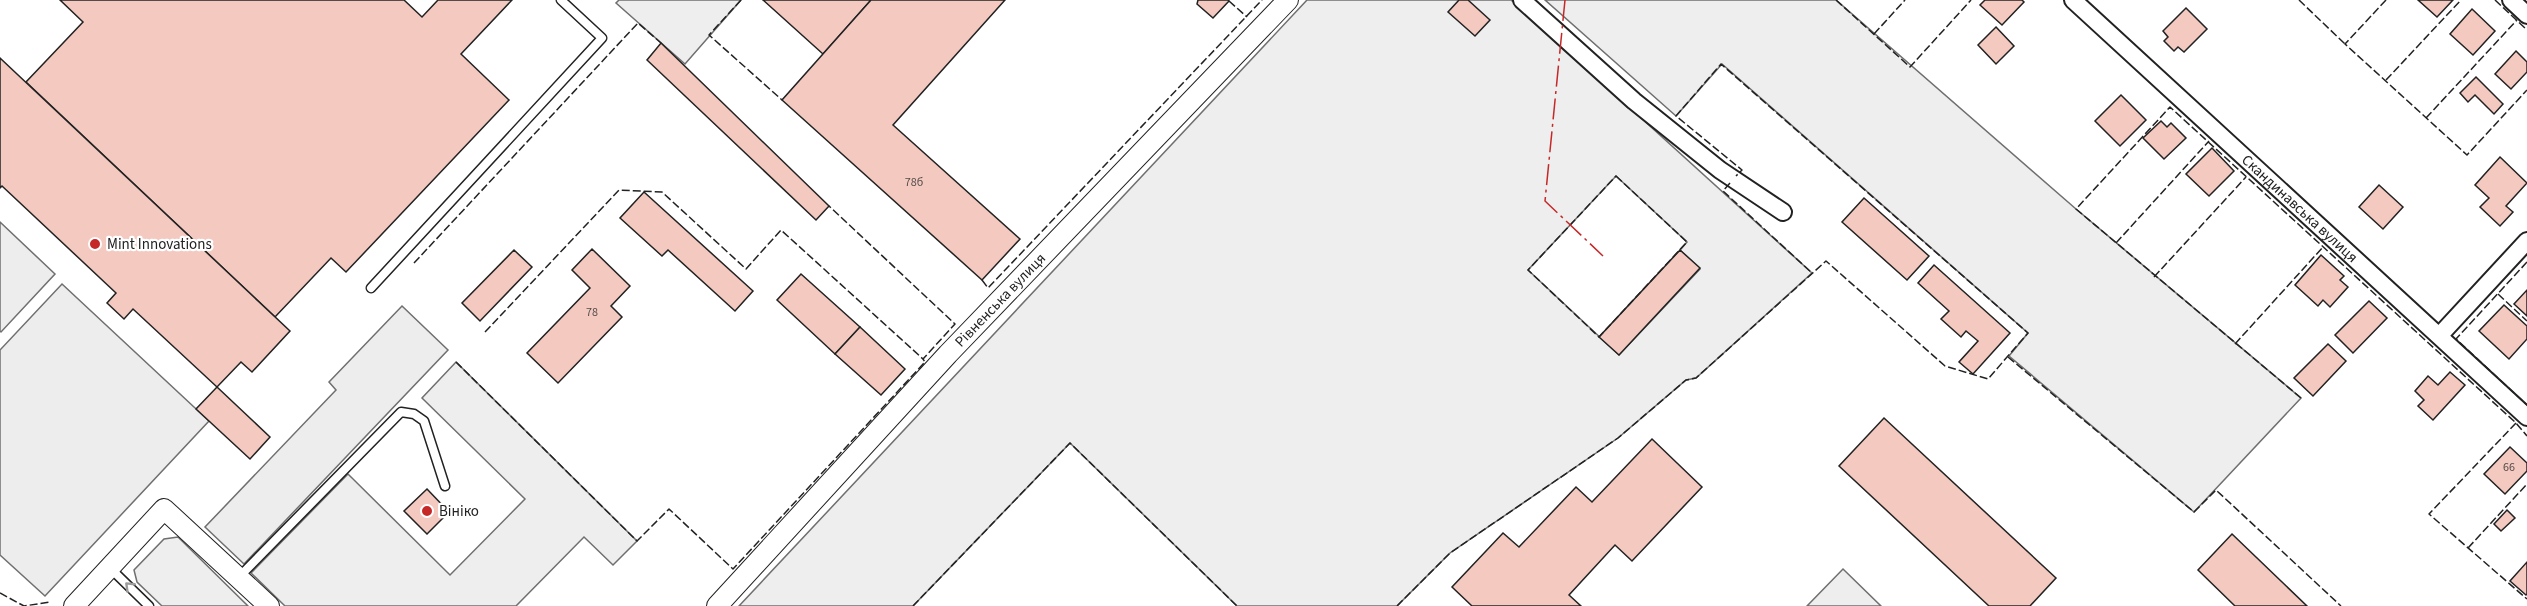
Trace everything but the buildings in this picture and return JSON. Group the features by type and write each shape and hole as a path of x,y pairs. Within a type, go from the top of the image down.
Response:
{"street":[{"name":"Рівненська вулиця","path":"717,606 948,354 1288,0"},
{"path":"1522,0 1634,101 1720,171 1783,212"},
{"name":"Скандинавська вулиця","path":"2073,0 2527,417"},
{"path":"2511,0 2527,15"},
{"path":"2440,335 2527,241"},
{"path":"74,606 164,509 269,606"}],"lane":[{"path":"371,288 602,38 561,0"},
{"path":"238,578 401,412 414,414 424,421 445,486"},
{"path":"109,567 149,606"}],"shaded area":[{"path":"619,0 741,0 685,64 616,3"},
{"path":"1307,0 1511,0 1812,273 1696,378 1686,380 1618,438 1450,553 1397,606 1237,606 1070,443 913,606 739,606","holes":["1616,176 1687,242 1680,250 1700,269 1619,355 1528,270"]},
{"path":"1545,0 1836,0 2076,209 2301,398 2194,512 2009,356 2028,333 1722,64 1676,116"},
{"path":"0,222 55,274 1,332 0,331"},
{"path":"62,284 209,421 45,596 0,555 0,350"},
{"path":"402,306 448,350 244,564 205,527 336,390 329,382"},
{"path":"456,362 637,541 613,565 584,537 516,606 285,606 251,573 348,474 450,575 525,499 422,398"},
{"path":"178,537 248,606 162,606 137,582 134,570 164,539"},
{"path":"1843,569 1881,606 1807,606"}],"fence":[{"path":"741,0 709,35 782,100"},
{"path":"982,280 988,288 1262,0"},
{"path":"1836,0 1910,67 1971,0"},
{"path":"1874,34 1905,0"},
{"path":"2299,0 2345,44"},
{"path":"2386,0 2345,44 2467,155 2527,90"},
{"path":"2386,80 2461,0"},
{"path":"2495,0 2527,30"},
{"path":"1229,1 1247,17"},
{"path":"2426,118 2517,20"},
{"path":"414,263 638,23 661,43"},
{"path":"1397,606 1450,553 1618,438 1686,380 1696,378 1826,261 1945,366 1988,379 2028,333 1721,64 1676,116 1742,170 1736,176"},
{"path":"2301,398 2076,209 2170,107 2516,423 2527,436"},
{"path":"2116,243 2209,141"},
{"path":"1616,176 1687,242 1599,337 1528,270 1616,176"},
{"path":"2154,277 2246,177"},
{"path":"1730,183 1723,191 1812,273"},
{"path":"485,332 619,190 662,192 746,269 781,230 923,359"},
{"path":"456,362 637,541 669,509 733,569 925,362 923,359 955,324 829,206"},
{"path":"2235,344 2323,247"},
{"path":"2527,262 2456,339 2527,405"},
{"path":"2498,294 2527,321"},
{"path":"2008,357 2194,512 2216,490 2341,606"},
{"path":"2516,423 2429,514 2527,599"},
{"path":"913,606 1070,443 1237,606"},
{"path":"2468,548 2527,484"},
{"path":"0,593 24,606 50,602"}],"power":[{"path":"1565,0 1545,201 1603,256"}],"place":[{"name":"Mint Innovations","path":"95,244"},
{"name":"Вініко","path":"427,511"}]}
